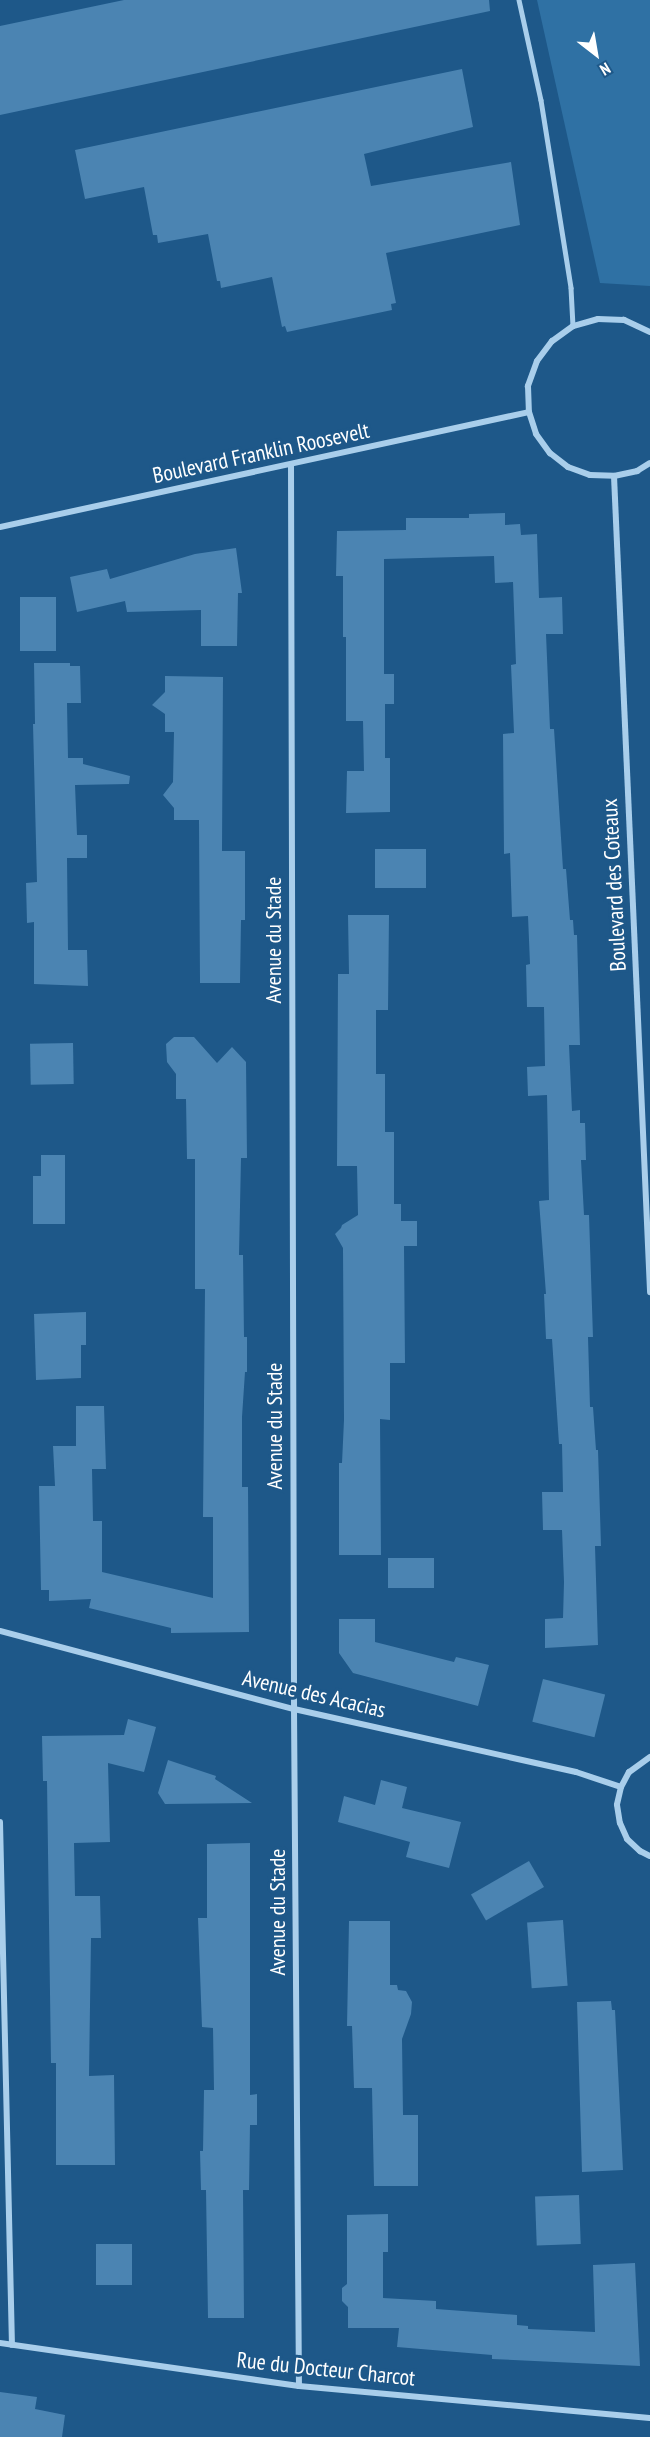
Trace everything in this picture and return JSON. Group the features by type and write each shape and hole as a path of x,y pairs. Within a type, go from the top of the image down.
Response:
{"street":[{"path":"650,332 624,320 598,319 573,326 552,341 537,361 528,386 529,412 536,434 550,453 568,467 590,475 614,476 637,471 650,463"},
{"name":"Boulevard Franklin Roosevelt","path":"0,527 529,412"},
{"name":"Avenue du Stade","path":"291,465 294,1709 299,2386"},
{"name":"Boulevard des Coteaux","path":"614,476 650,1292"},
{"name":"Avenue des Acacias","path":"0,1631 294,1709 576,1772 621,1787"},
{"path":"650,1757 629,1772 621,1787 617,1805 620,1823 627,1839 640,1851 650,1856"},
{"path":"0,1822 12,2345"},
{"name":"Rue du Docteur Charcot","path":"0,2343 299,2386 650,2418"}],"lane":[{"path":"519,0 543,112 571,288 573,326"}],"shaded area":[{"path":"537,0 650,0 650,286 600,283"}],"building":[{"path":"124,0 489,0 490,11 0,115 0,26"},
{"path":"462,69 473,127 364,154 371,186 511,162 520,225 386,253 396,303 391,304 392,310 287,332 285,326 282,327 272,277 221,288 220,281 217,281 208,234 158,243 157,235 153,235 144,187 85,199 75,150"},
{"path":"505,513 505,525 520,524 521,535 537,534 539,598 562,597 563,634 546,634 550,729 554,729 563,869 566,869 570,920 573,920 574,935 577,935 580,1045 569,1045 572,1111 580,1110 580,1123 585,1123 586,1160 581,1160 584,1215 589,1215 593,1337 588,1337 590,1407 593,1407 596,1450 598,1450 601,1546 595,1546 598,1645 545,1648 545,1619 563,1618 564,1582 562,1530 543,1530 542,1492 563,1492 562,1444 559,1444 552,1339 546,1339 544,1294 546,1294 539,1201 549,1200 547,1095 528,1096 527,1067 545,1066 544,1007 527,1007 526,965 530,964 528,916 512,917 510,853 504,854 503,734 514,733 511,665 516,664 513,582 495,583 494,556 384,559 384,674 394,674 394,704 385,704 385,758 390,758 390,812 346,813 347,771 364,771 363,721 346,721 346,637 343,637 343,576 336,576 337,531 406,530 406,518 469,518 469,514"},
{"path":"236,548 242,593 238,593 237,646 201,646 201,610 127,612 125,601 77,612 70,577 107,569 110,579 195,554"},
{"path":"20,597 56,597 56,651 20,651"},
{"path":"34,663 70,663 70,666 80,666 81,703 67,703 68,758 83,758 83,764 130,776 129,784 75,785 77,835 87,835 87,858 67,858 68,950 87,950 88,986 34,984 34,922 27,923 26,883 37,882 33,724 35,724"},
{"path":"165,676 223,677 222,851 245,851 245,920 241,920 240,983 200,983 199,820 174,820 174,808 163,795 173,782 174,732 165,732 165,714 152,705 165,692"},
{"path":"375,849 426,849 426,888 375,888"},
{"path":"348,915 389,915 388,1010 376,1010 376,1074 385,1074 385,1132 394,1132 394,1204 401,1204 401,1221 417,1221 417,1246 404,1246 405,1363 390,1363 390,1420 380,1419 381,1555 339,1555 339,1463 342,1463 344,1420 343,1248 335,1234 342,1225 358,1215 357,1166 337,1166 338,974 349,974"},
{"path":"174,1037 194,1037 217,1063 232,1047 246,1062 247,1158 241,1158 239,1255 243,1255 244,1337 247,1337 247,1372 245,1372 242,1417 242,1487 248,1487 249,1632 171,1633 171,1628 89,1608 91,1599 49,1601 49,1590 41,1590 39,1486 55,1486 53,1446 76,1446 76,1406 104,1406 106,1469 92,1469 93,1521 102,1521 102,1572 213,1598 213,1517 203,1517 205,1289 195,1289 195,1159 187,1159 186,1099 176,1099 176,1074 167,1062 166,1044"},
{"path":"73,1043 74,1084 31,1085 30,1044"},
{"path":"41,1155 65,1155 65,1224 33,1224 33,1176 41,1176"},
{"path":"86,1312 86,1345 81,1345 81,1378 36,1380 34,1314"},
{"path":"388,1558 434,1558 434,1588 388,1588"},
{"path":"339,1619 375,1619 375,1642 454,1662 456,1657 489,1665 478,1706 353,1673 339,1653"},
{"path":"543,1679 605,1694 594,1737 532,1722"},
{"path":"128,1719 156,1727 144,1772 108,1763 110,1842 74,1843 75,1896 100,1896 101,1938 91,1938 89,2076 114,2075 115,2165 56,2165 56,2063 51,2063 47,1781 43,1781 42,1736 124,1735"},
{"path":"168,1760 216,1776 215,1779 252,1803 165,1804 158,1793"},
{"path":"381,1780 407,1787 402,1808 461,1822 449,1868 406,1857 410,1842 338,1822 344,1796 375,1805"},
{"path":"250,1843 250,2095 257,2094 257,2125 250,2125 249,2190 243,2190 244,2318 208,2318 206,2190 201,2190 200,2151 203,2151 204,2090 214,2090 213,2028 202,2027 198,1918 207,1918 207,1844"},
{"path":"529,1861 544,1887 486,1920 471,1894"},
{"path":"563,1920 568,1986 532,1988 527,1923"},
{"path":"349,1921 390,1921 390,1985 397,1985 398,1990 406,1991 412,2002 411,2014 402,2039 403,2115 418,2115 418,2186 374,2186 372,2088 354,2088 352,2026 347,2026"},
{"path":"611,2001 612,2010 615,2010 623,2170 582,2172 577,2002"},
{"path":"579,2195 581,2244 537,2246 535,2197"},
{"path":"388,2214 388,2252 383,2252 383,2298 436,2301 436,2309 517,2315 517,2325 528,2326 528,2329 595,2332 593,2265 635,2263 640,2366 492,2359 492,2355 397,2347 399,2328 348,2328 348,2307 342,2301 342,2288 347,2284 347,2215"},
{"path":"96,2244 132,2244 132,2285 96,2285"},
{"path":"0,2392 37,2397 35,2409 65,2415 62,2437 0,2437"}]}
